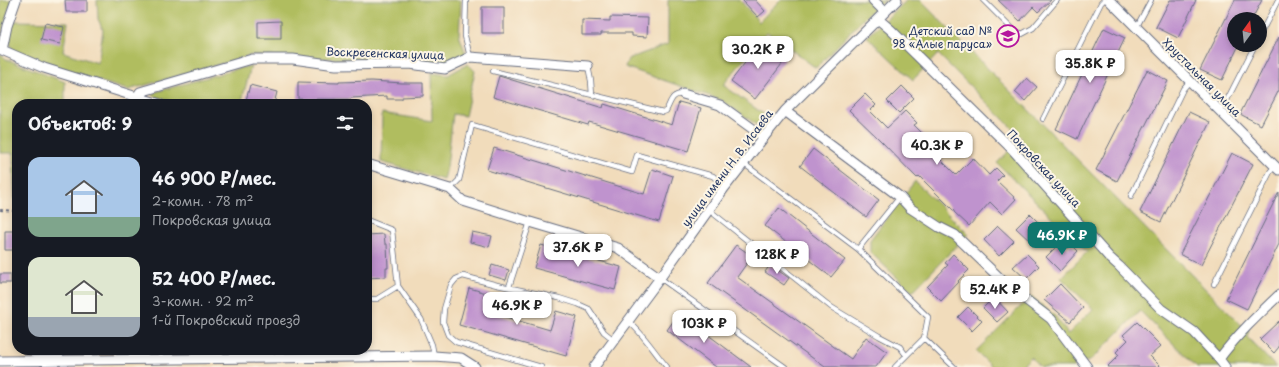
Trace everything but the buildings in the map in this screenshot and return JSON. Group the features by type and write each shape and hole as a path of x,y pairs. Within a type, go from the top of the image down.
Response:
{"street":[{"path":"16,0 7,26 2,50 44,68 141,99"},
{"path":"873,0 885,12"},
{"name":"улица имени Н. В. Исаева","path":"596,366 725,187 764,137 785,112 897,0"},
{"name":"Хрустальная улица","path":"1109,0 1277,168"},
{"name":"Покровская улица","path":"878,19 1012,149 1109,257 1161,309 1194,332 1225,367"},
{"path":"470,57 588,66"},
{"name":"Воскресенская улица","path":"137,98 140,92 252,60 293,59 336,65 410,64 446,69 470,57"},
{"path":"683,94 720,105 764,137"},
{"path":"785,112 900,197 910,208 955,235 1008,286 1051,319 1087,367"},
{"path":"372,166 450,189 464,201 618,248 660,278"},
{"path":"1219,359 1242,330 1279,295"},
{"path":"0,361 434,356 461,358 475,367"}],"lane":[{"path":"466,0 466,36 470,57"},
{"path":"982,0 1012,29 1022,34 1034,28 1058,0"},
{"path":"1043,119 1101,3 1104,0"},
{"path":"1136,28 1151,0"},
{"path":"1267,21 1278,0"},
{"path":"1220,110 1225,104 1251,52"},
{"path":"588,66 592,95"},
{"path":"493,71 663,112 666,111 674,96 683,94"},
{"path":"1131,196 1183,89 1190,81"},
{"path":"450,189 459,180 472,125 632,172 637,155 713,176 725,187"},
{"path":"743,163 858,249 928,317 924,338 895,367"},
{"path":"1214,284 1270,172 1277,168"},
{"path":"858,249 900,197"},
{"path":"709,210 831,307 900,347 906,355"},
{"path":"372,222 392,230 398,286 421,319 432,345 434,356"},
{"path":"509,287 530,222"},
{"path":"541,367 456,342 448,335 443,322 444,309 451,285 456,279 463,276 560,298 578,304 590,309 604,332 614,340"},
{"path":"660,278 784,367"},
{"path":"372,299 377,299 398,286"},
{"path":"628,321 633,325 667,367"},
{"path":"924,338 954,367"}],"path":[{"path":"0,210 12,211"}],"green space":[{"path":"0,0 12,0 0,37"},
{"path":"97,0 461,0 459,35 466,54 446,62 409,59 337,59 252,55 128,90 43,64 14,51 10,46 13,21 68,22 63,52 98,63 103,30 98,19"},
{"path":"668,0 740,0 759,22 780,0 886,0 867,15 816,68 767,32 723,85 769,118 760,127 721,100 625,67 628,59 668,44"},
{"path":"907,0 920,0 1239,323 1249,330 1247,337 1276,367 1197,367 1140,311 1090,361 1077,363 1074,367 1040,367 1031,357 1021,367 992,367 976,351 1031,296 1056,317 1068,334 1093,309 1061,278 1087,252 997,163 1022,138 938,54 913,80 867,37"},
{"path":"0,53 6,59 65,82 65,99 12,99 12,153 0,153"},
{"path":"468,64 475,71 465,116 453,114 447,167 444,180 381,162 382,113 432,121 431,73 448,75"},
{"path":"251,66 242,99 164,99 154,96 152,93"},
{"path":"915,181 968,234 912,292 870,252 870,240"}],"place":[{"name":"Детский сад № 98 «Алые паруса»","path":"1008,36"}]}
